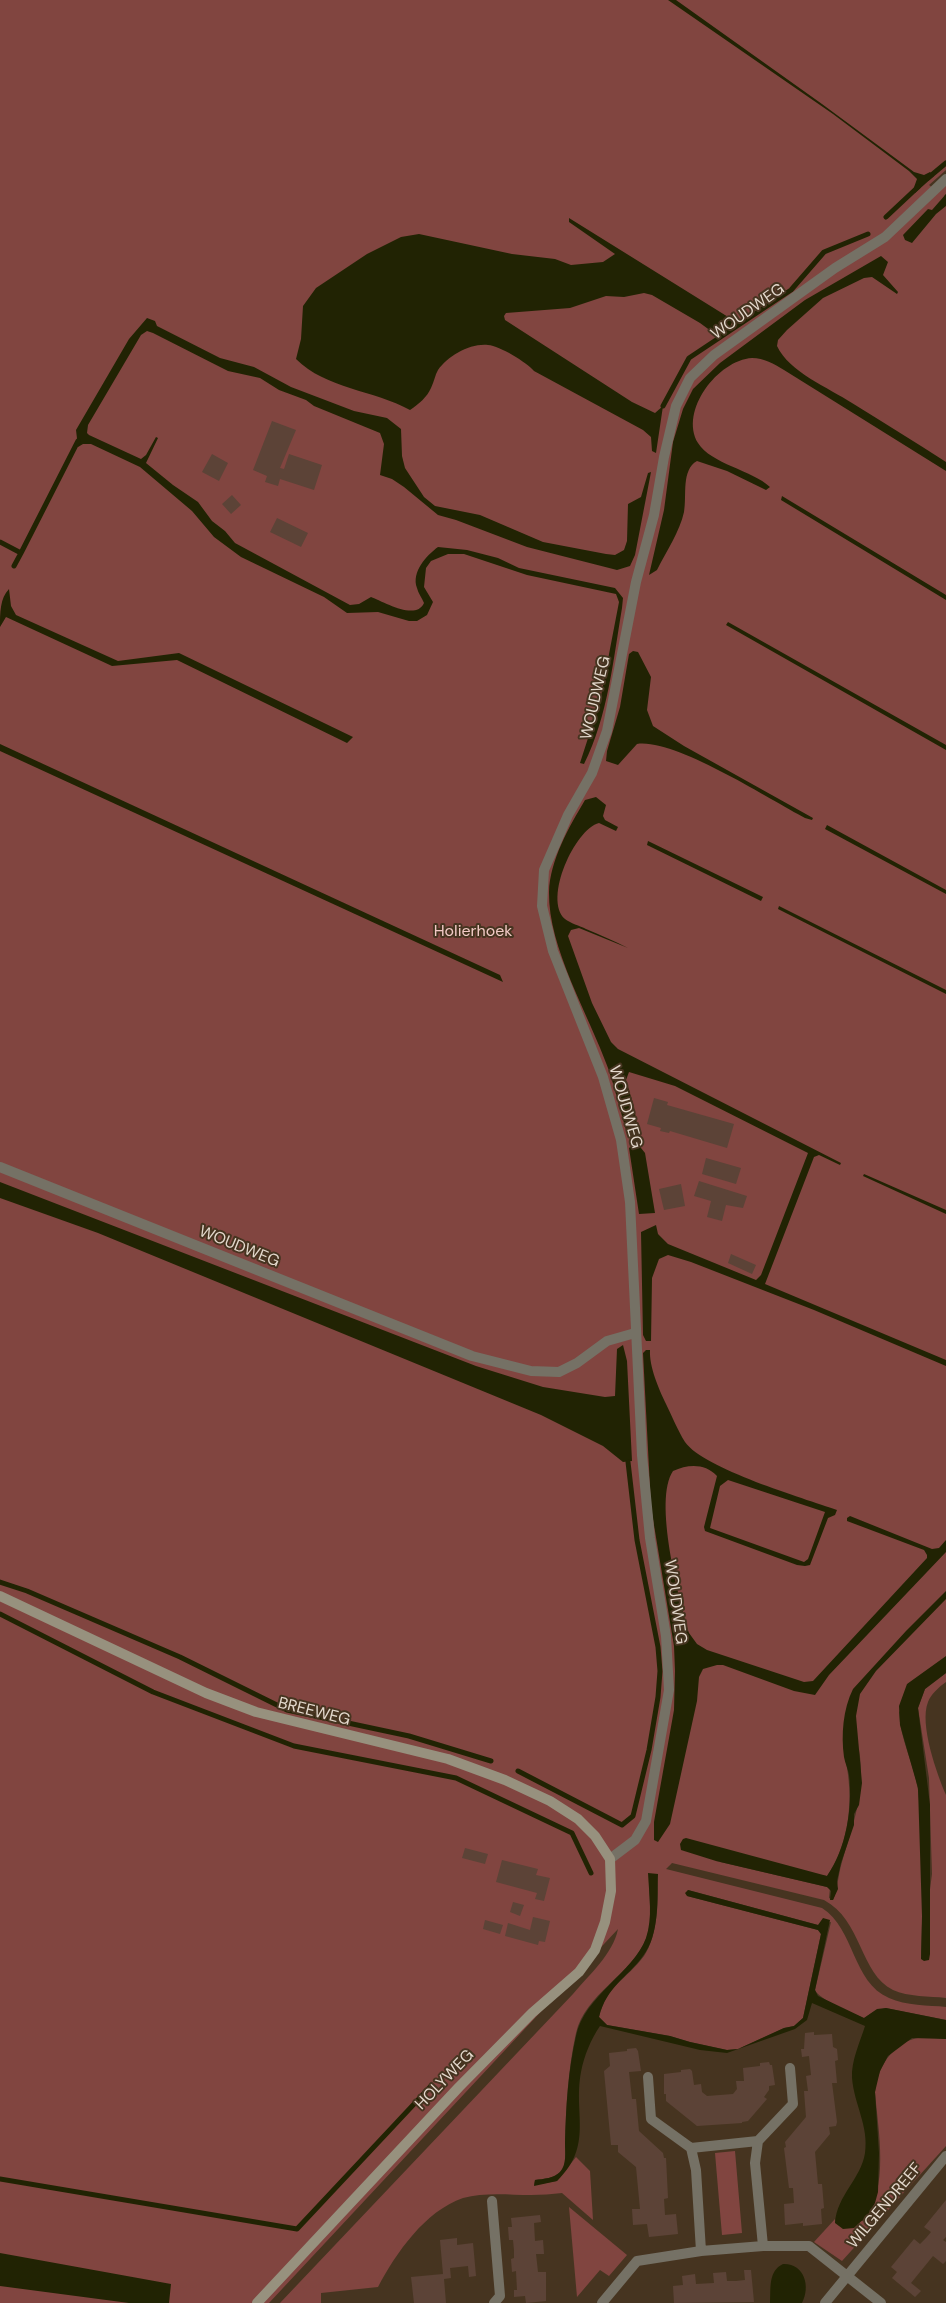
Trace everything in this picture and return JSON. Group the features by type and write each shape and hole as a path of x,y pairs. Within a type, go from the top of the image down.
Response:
{"street":[{"name":"WOUDWEG","path":"610,1859 635,1840 646,1821 669,1690 666,1636 650,1538 642,1455 630,1202 621,1140 603,1077 553,951 542,906 544,870 568,815 592,773 607,731 636,582 654,515 664,456 676,406 690,378 714,355 835,268 885,238 946,179"},
{"name":"WOUDWEG","path":"0,1167 472,1356 531,1371 560,1372 577,1363 608,1341 635,1333"},
{"name":"BREEWEG","path":"0,1596 206,1693 256,1712 448,1759 505,1780 550,1801 578,1819 596,1836 610,1859"},
{"name":"HOLYWEG","path":"257,2303 459,2087 532,2013 579,1972 595,1950 605,1922 611,1891 610,1859"},
{"path":"763,2246 755,2162 758,2141 792,2104 790,2068"},
{"path":"648,2077 651,2119 691,2148 696,2170 701,2250"},
{"path":"691,2148 758,2141"},
{"name":"WILGENDREEF","path":"825,2303 946,2156"},
{"path":"492,2200 500,2296 494,2303"},
{"path":"602,2303 637,2261 701,2250 763,2246 809,2246 881,2303"}],"green space":[{"name":"Holierhoek","path":"0,0 946,0 946,170 929,185 937,191 946,183 946,194 944,196 946,197 946,1666 899,1712 902,1732 916,1780 920,1811 923,1874 921,1959 932,1874 929,1778 918,1708 925,1689 946,1673 946,1682 931,1696 928,1702 926,1723 930,1749 946,1795 946,1998 905,1994 893,1990 882,1982 867,1960 846,1920 837,1909 824,1900 672,1863 666,1869 822,1908 833,1917 848,1941 860,1968 877,1990 896,2001 946,2007 946,2020 886,2008 875,2011 864,2018 837,2006 823,1998 815,1990 831,1922 818,1925 688,1890 687,1896 818,1930 821,1934 803,2018 794,2026 784,2028 738,2049 727,2050 670,2036 607,2025 599,2017 602,2006 612,1990 644,1956 652,1939 658,1898 657,1880 649,1890 650,1921 646,1939 630,1963 589,2007 581,2019 576,2033 568,2088 564,2166 555,2176 535,2180 534,2185 557,2181 576,2157 590,2171 593,2220 562,2193 535,2195 488,2194 463,2198 449,2204 424,2223 403,2247 378,2287 321,2293 321,2303 280,2303 593,1972 606,1956 618,1929 269,2303 0,2303","holes":["859,1750 861,1765 860,1793 833,1900 829,1898 830,1888 716,1861 827,1876 841,1849 848,1819 849,1788 845,1758"]},
{"path":"926,2037 946,2039 946,2146 842,2261 814,2242 835,2219 835,2223 863,2221 871,2208 877,2192 879,2176 880,2141 875,2092 880,2072 890,2054 897,2047 906,2042"},
{"path":"735,2151 742,2233 722,2235 715,2153"},
{"path":"569,2207 627,2255 609,2276 600,2270 577,2297"}],"shaded area":[{"path":"668,0 676,0 914,172 924,175 930,172 934,176 915,193 913,190 917,179 909,171 833,114"},
{"path":"946,194 946,206 936,214 912,243 905,240 903,235 928,209 932,210"},
{"path":"569,218 733,320 728,332 715,334 652,295 644,293 624,297 606,296 570,308 506,313 504,316 505,320 632,402 655,413 663,406 656,453 652,451 651,437 643,430 534,371 513,355 493,346 474,346 453,355 438,370 432,386 420,403 410,410 396,403 321,377 296,359 301,339 303,306 316,288 367,254 401,237 419,234 512,254 555,259 571,265 603,262 615,254 569,222"},
{"path":"881,256 888,262 883,275 898,292 897,294 872,277 864,278 823,298 787,330 778,340 777,346 791,364 810,379 843,397 946,462 946,471 765,360 752,358 739,361 715,377 705,389 694,416 693,430 698,443 712,456 753,476 770,487 766,490 727,471 697,461 692,465 687,477 684,512 679,527 657,570 649,575 664,510 673,442 683,409 693,389 720,363 805,300"},
{"path":"147,318 155,321 157,326 220,358 254,367 291,387 354,411 387,418 401,429 402,456 405,468 424,497 435,506 480,515 543,542 615,555 624,550 627,541 628,504 641,497 648,473 651,472 635,555 630,566 617,570 527,547 438,515 404,487 392,479 380,475 384,444 380,433 279,390 260,378 228,371 147,331 141,335 88,425 87,433 89,435 141,459 146,455 156,437 158,438 146,463 198,502 212,521 225,531 235,543 350,605 359,604 371,597 399,609 414,610 420,608 424,603 418,590 416,576 421,564 438,547 467,550 498,558 519,568 615,588 623,598 612,668 599,727 584,764 580,763 600,701 619,602 616,594 527,575 464,554 448,554 431,561 426,568 424,587 433,602 427,615 417,621 409,621 378,612 347,613 324,597 241,557 214,537 192,511 140,467 91,444 83,444 78,447 76,430 129,339"},
{"path":"782,496 946,595 946,600 781,500"},
{"path":"9,589 11,606 16,615 118,661 179,653 353,737 347,743 177,660 112,666 6,617 0,627 2,601"},
{"path":"728,622 946,745 946,750 726,625"},
{"path":"633,651 638,652 651,677 647,710 653,726 684,746 813,818 812,820 721,772 674,750 653,745 637,744 618,765 606,761 607,751 620,707 629,654"},
{"path":"0,744 500,975 503,982 0,751"},
{"path":"596,797 606,805 603,816 605,820 618,827 616,831 599,823 590,828 580,838 565,866 558,896 559,909 565,919 628,948 579,928 571,930 568,936 592,1003 611,1042 618,1049 841,1163 840,1165 819,1155 814,1157 765,1284 946,1360 946,1366 814,1310 691,1262 668,1255 659,1259 652,1278 651,1341 646,1341 643,1335 641,1232 656,1225 658,1234 668,1244 756,1280 761,1275 808,1153 675,1086 629,1072 626,1080 634,1107 641,1148 645,1153 655,1213 639,1214 629,1148 632,1146 629,1132 626,1130 608,1068 562,958 550,913 550,880 557,856 585,800"},
{"path":"827,825 946,890 946,894 825,829"},
{"path":"648,841 763,897 761,901 647,845"},
{"path":"779,906 946,990 946,994 778,909"},
{"path":"864,1174 946,1210 946,1214 863,1176"},
{"path":"0,1182 476,1366 543,1387 605,1397 615,1396 617,1349 623,1345 627,1361 632,1461 623,1462 603,1446 541,1415 98,1233 0,1198"},
{"path":"646,1350 650,1350 653,1371 663,1398 682,1438 696,1452 712,1462 755,1482 837,1510 835,1515 828,1518 810,1565 797,1565 705,1531 704,1527 717,1476 707,1469 696,1466 673,1471 668,1485 666,1504 670,1550 679,1597 689,1633 697,1644 707,1650 804,1682 813,1681 927,1558 924,1550 847,1521 847,1518 850,1516 932,1549 939,1548 946,1540 946,1552 829,1675 815,1695 794,1691 723,1665 703,1669 699,1677 697,1701 670,1824 658,1842 654,1840 654,1822 674,1710 675,1671 674,1646 651,1507 643,1353","holes":["728,1480 825,1512 808,1559 804,1562 710,1528 720,1486"]},
{"path":"946,1591 946,1599 876,1671 860,1694 856,1716 862,1783 859,1805 854,1814 854,1825 841,1863 837,1881 838,1889 833,1900 830,1900 831,1891 827,1887 716,1861 681,1850 680,1844 686,1838 827,1876 839,1853 847,1828 849,1814 849,1775 844,1757 843,1740 845,1714 853,1689"},
{"path":"946,1656 946,1673 925,1689 918,1708 930,1805 930,1954 929,1960 924,1961 921,1959 922,1916 918,1788 900,1725 899,1706 907,1684"},
{"path":"648,1873 658,1874 655,1927 643,1956 612,1990 602,2006 599,2017 607,2025 670,2036 727,2050 738,2049 784,2028 794,2026 803,2018 821,1934 818,1930 687,1896 685,1893 688,1890 818,1925 823,1918 830,1920 815,1990 818,1996 864,2018 877,2009 886,2008 946,2020 946,2039 912,2038 888,2056 880,2071 875,2092 879,2153 878,2192 875,2203 868,2215 854,2228 843,2229 835,2223 840,2204 859,2171 865,2153 865,2134 853,2088 852,2072 854,2058 865,2026 812,2003 807,2020 795,2029 727,2053 700,2050 600,2026 588,2048 581,2072 579,2087 580,2129 575,2155 568,2168 557,2181 534,2186 535,2180 555,2176 564,2166 568,2089 576,2036 581,2022 598,1996 631,1962 646,1938 650,1914"},
{"path":"0,2253 171,2284 169,2303 129,2303 0,2286"},
{"path":"783,2264 796,2267 804,2277 806,2290 802,2303 770,2303 773,2275 778,2267"}],"building":[{"path":"272,421 296,430 280,468 284,469 289,454 322,465 314,490 280,479 278,486 265,482 267,476 253,470"},
{"path":"212,454 228,463 219,481 202,472"},
{"path":"232,495 241,505 231,514 222,504"},
{"path":"277,518 308,533 301,547 270,532"},
{"path":"654,1098 668,1102 667,1105 734,1124 727,1148 670,1131 669,1133 660,1131 661,1128 647,1124"},
{"path":"706,1158 741,1168 736,1184 702,1174"},
{"path":"699,1181 747,1196 743,1208 726,1205 722,1221 707,1217 711,1201 694,1196"},
{"path":"681,1184 685,1206 664,1210 659,1189"},
{"path":"731,1254 756,1265 752,1274 728,1263"},
{"path":"465,1848 488,1854 485,1864 462,1858"},
{"path":"502,1860 538,1869 536,1875 550,1878 544,1901 535,1899 537,1893 496,1882"},
{"path":"513,1902 524,1905 520,1916 510,1912"},
{"path":"533,1917 550,1921 545,1942 539,1941 538,1945 505,1936 508,1923 530,1930"},
{"path":"485,1920 503,1925 500,1934 483,1929"},
{"path":"814,2032 814,2035 832,2034 833,2047 837,2049 838,2060 835,2061 837,2083 832,2083 836,2126 829,2127 830,2134 815,2152 818,2184 822,2184 824,2208 821,2209 822,2224 803,2226 803,2223 785,2225 784,2204 794,2203 793,2188 789,2188 784,2148 786,2147 785,2142 806,2117 804,2091 808,2091 806,2076 811,2075 809,2056 802,2057 801,2049 804,2049 805,2033"},
{"path":"636,2048 641,2071 629,2072 632,2099 636,2099 639,2131 666,2158 668,2198 664,2199 665,2215 676,2214 678,2234 649,2237 647,2224 633,2225 632,2209 640,2209 636,2167 618,2152 618,2145 611,2145 604,2071 610,2066 609,2053"},
{"path":"769,2062 772,2065 775,2085 769,2086 769,2090 764,2097 767,2099 748,2121 697,2126 666,2101 664,2074 690,2069 694,2085 701,2084 702,2092 707,2096 733,2094 737,2089 736,2081 744,2081 743,2068 760,2066 760,2063"},
{"path":"946,2200 946,2237 943,2240 946,2242 946,2261 943,2264 933,2256 911,2283 921,2291 915,2297 892,2278 897,2272 891,2267 914,2239 920,2244 931,2232 924,2227"},
{"path":"540,2215 541,2222 534,2223 535,2241 543,2240 544,2254 536,2254 538,2272 546,2272 546,2301 526,2303 525,2296 514,2297 514,2290 517,2290 516,2271 512,2272 511,2259 514,2258 514,2250 513,2240 509,2240 508,2227 512,2227 511,2218"},
{"path":"457,2238 457,2245 473,2243 476,2276 469,2277 468,2266 450,2268 451,2278 444,2279 446,2303 414,2303 411,2277 443,2274 440,2240"},
{"path":"744,2270 751,2270 754,2302 674,2303 673,2286 683,2285 682,2276 695,2274 696,2284 714,2283 713,2273 726,2272 727,2281 736,2281 745,2280"}],"waterway":[{"path":"928,178 946,163"},
{"path":"886,217 918,187"},
{"path":"663,406 689,358 791,290 824,252 868,234"},
{"path":"21,553 78,441"},
{"path":"0,542 21,553 14,566"},
{"path":"518,1771 622,1825 633,1816 649,1750 658,1697 660,1671 658,1647 637,1540 628,1462"},
{"path":"0,1582 27,1591 180,1657 287,1710 409,1736 491,1761"},
{"path":"0,1614 153,1692 294,1746 456,1778 572,1833 591,1873"},
{"path":"0,2179 297,2229 430,2087"}]}
